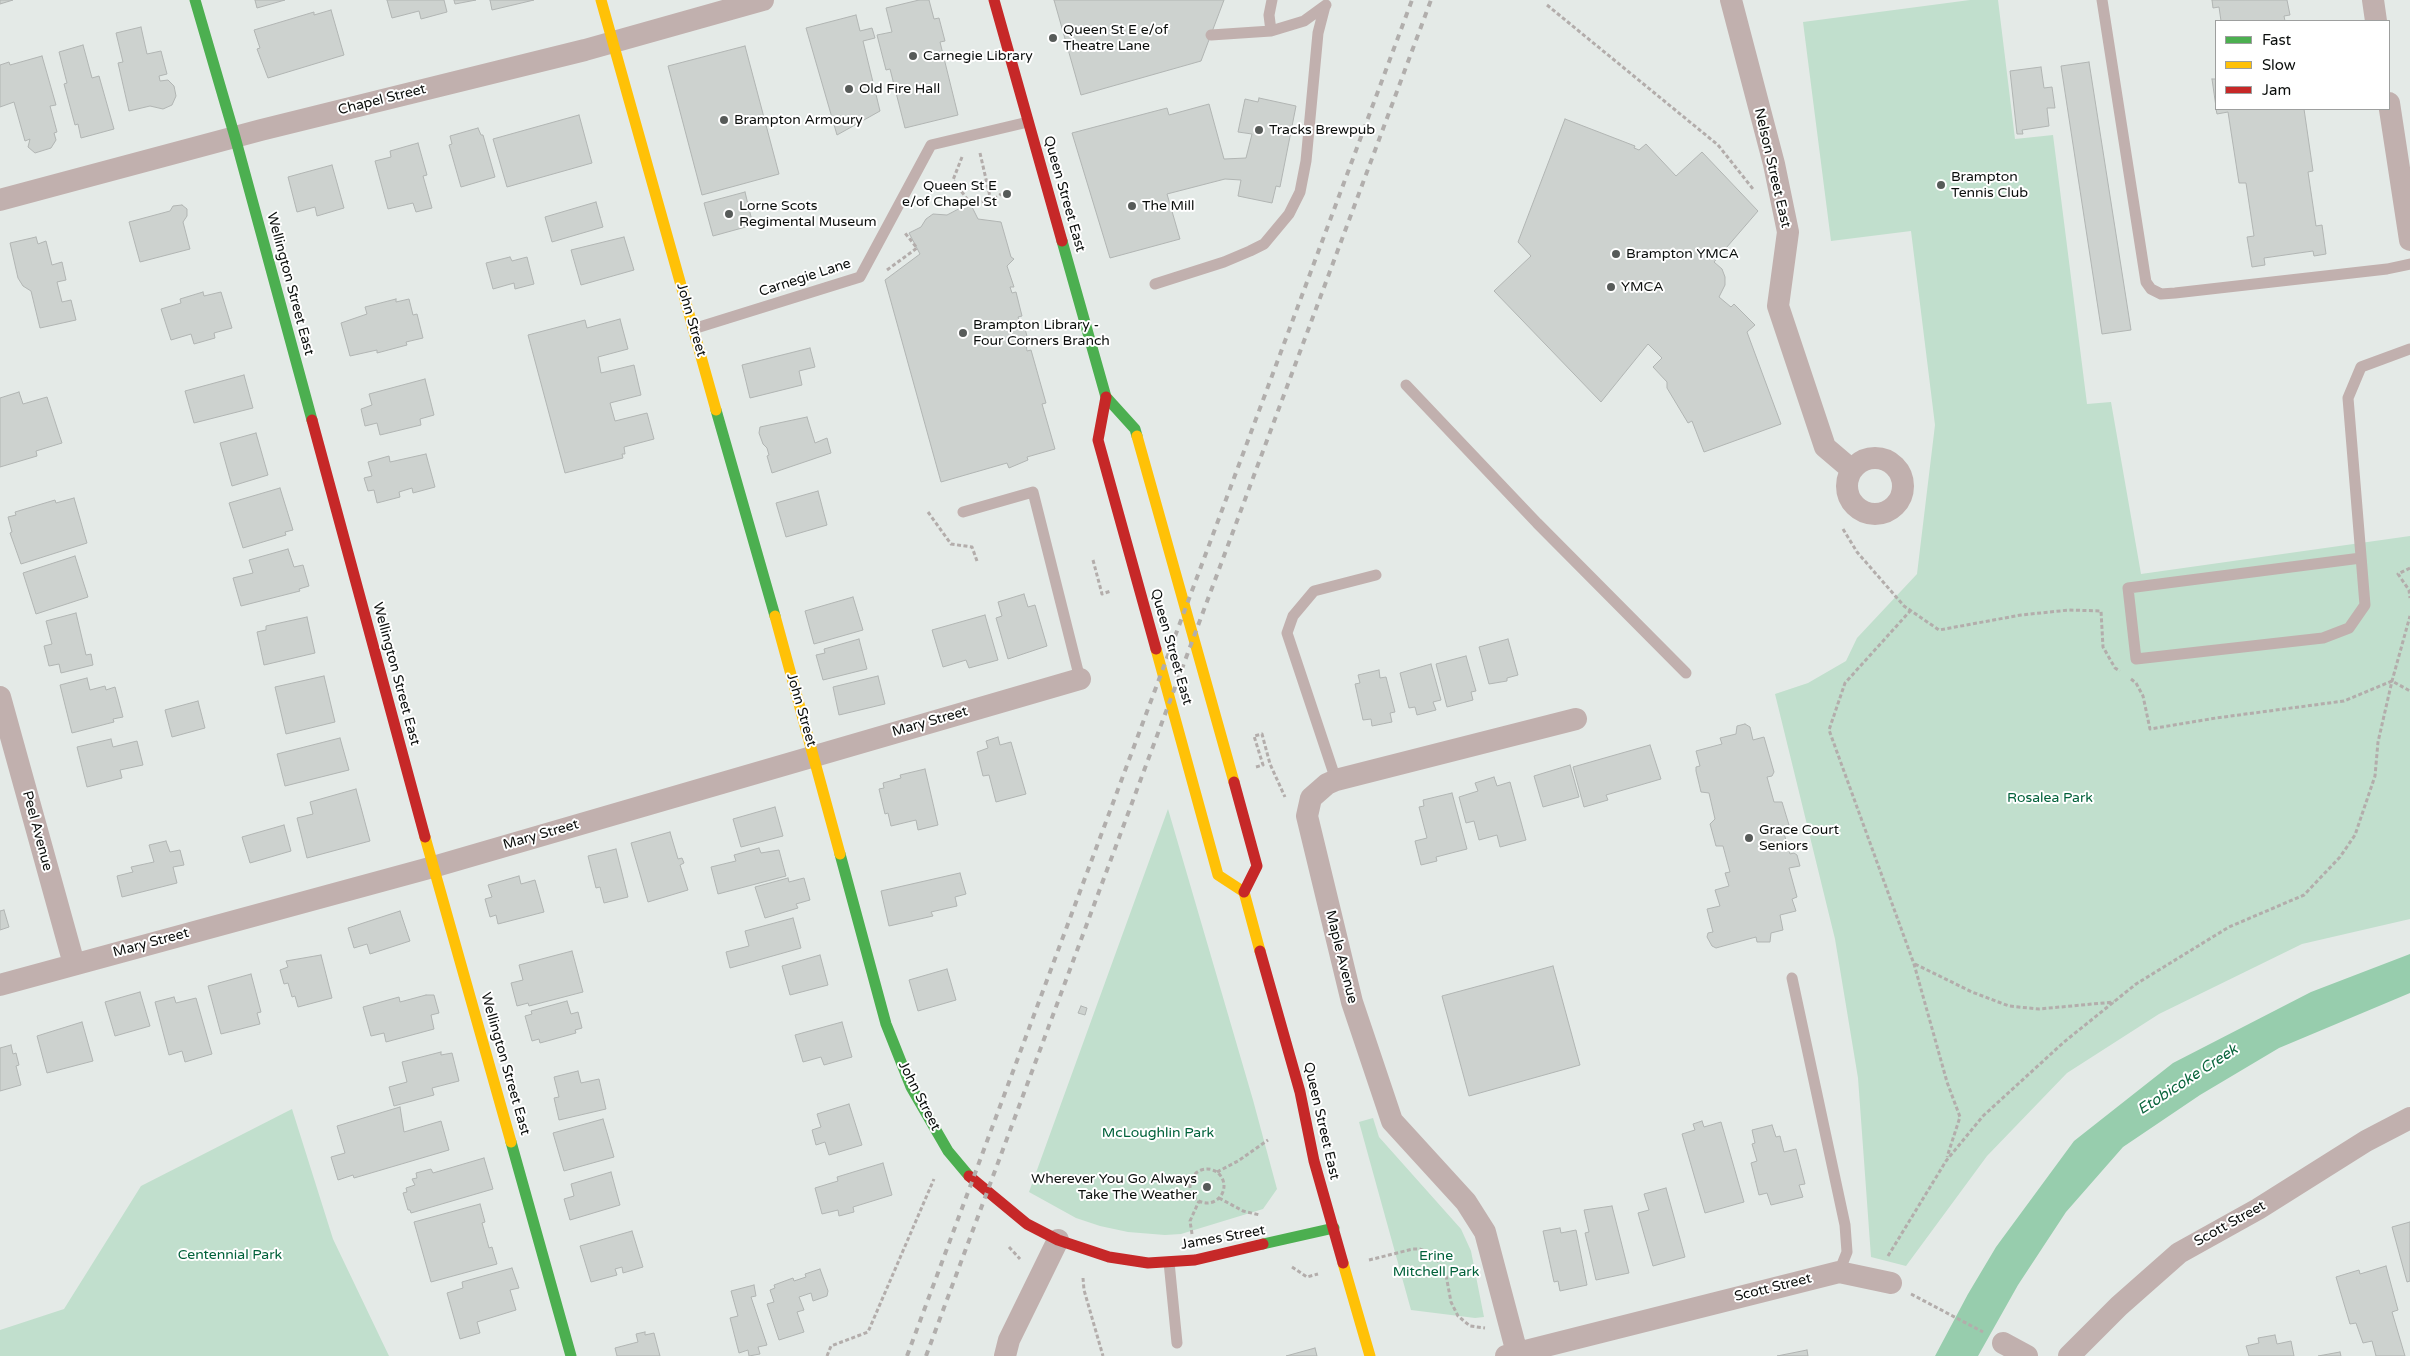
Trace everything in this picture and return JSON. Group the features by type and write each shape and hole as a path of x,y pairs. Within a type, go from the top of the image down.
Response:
{"street":[{"name":"Wellington Street East","path":"195,0 235,137 433,867 571,1356"},
{"name":"John Street","path":"601,0 814,756 886,1024 912,1087 958,1166 1010,1212 1058,1240"},
{"name":"Chapel Street","path":"0,200 235,137 612,42 763,0"},
{"name":"Queen Street East","path":"994,0 1106,396 1135,429 1257,866 1244,892"},
{"name":"Nelson Street East","path":"1731,0 1774,164 1788,232 1778,306 1825,447 1852,470"},
{"path":"2373,0 2376,20"},
{"path":"2390,110 2410,240"},
{"name":"Queen Street East","path":"1106,396 1098,440 1218,875 1244,892 1300,1092 1314,1161 1370,1356"},
{"name":"Mary Street","path":"0,985 433,867 1080,679"},
{"name":"Peel Avenue","path":"0,697 74,964"},
{"name":"Maple Avenue","path":"1511,1355 1485,1232 1466,1202 1392,1121 1352,1002 1308,816 1311,798 1327,784 1336,780 1576,719"},
{"name":"Scott Street","path":"2069,1356 2119,1306 2178,1253 2258,1209 2366,1141 2410,1118"},
{"name":"James Street","path":"1058,1240 1109,1257 1148,1262 1169,1262 1195,1260 1334,1228"},
{"path":"1005,1356 1010,1340 1058,1240"},
{"name":"Scott Street","path":"1511,1355 1839,1272 1891,1283"},
{"path":"2004,1343 2027,1356"}],"lane":[{"path":"1271,31 1269,15 1272,0"},
{"path":"2102,0 2146,282 2151,289 2160,294 2168,294 2387,269 2410,264"},
{"path":"1211,35 1271,31 1304,21 1327,3"},
{"path":"1155,284 1224,262 1264,244 1289,214 1300,192 1306,161 1318,33 1327,3"},
{"name":"Carnegie Lane","path":"693,329 860,277 931,145 1028,122"},
{"path":"2361,558 2128,588 2136,659 2324,638 2349,628 2365,605 2348,398 2360,367 2410,349"},
{"path":"1406,385 1537,524 1686,673"},
{"path":"964,512 1033,492 1080,679"},
{"path":"1336,780 1287,633 1294,616 1314,591 1376,575"},
{"path":"1792,978 1845,1225 1847,1252 1839,1272"},
{"path":"1169,1262 1177,1342"}],"path":[{"path":"1547,5 1718,145 1758,196"},
{"path":"984,148 979,149 991,202"},
{"path":"964,154 953,180 970,203 991,202 1001,194"},
{"path":"928,512 951,544 972,547 977,561"},
{"path":"1843,528 1857,552 1904,606 1939,630 2020,614 2069,610 2101,611 2103,647 2115,668 2122,673"},
{"path":"1093,560 1102,594 1111,591"},
{"path":"2410,568 2398,574 2409,590 2410,598"},
{"path":"1911,610 1845,683 1829,730 1914,964 1947,1082 1960,1117 1946,1161"},
{"path":"2004,1343 1891,1283 1896,1274 1882,1266 1910,1216 1931,1188 1946,1161 1983,1116 2064,1042 2136,984 2229,927 2304,894 2340,857 2355,835 2375,776 2378,742 2410,616"},
{"path":"2129,678 2136,682 2143,696 2150,729 2344,701 2392,681"},
{"path":"2392,681 2410,691"},
{"path":"1256,767 1263,765 1254,736 1262,734 1270,764"},
{"path":"1914,964 1972,992 2009,1006 2039,1009 2115,1002"},
{"path":"1217,1172 1224,1182 1223,1193 1219,1198 1210,1203 1199,1201 1191,1193 1190,1188 1193,1177 1201,1170 1217,1172 1238,1161 1268,1140"},
{"path":"827,1356 831,1346 868,1332 933,1181"},
{"path":"1219,1198 1243,1211 1270,1217"},
{"path":"1388,1255 1413,1249 1420,1249 1429,1253 1438,1261 1446,1275 1451,1302 1458,1316 1470,1326 1480,1329"},
{"path":"1289,1266 1296,1268 1307,1277"},
{"path":"1083,1278 1084,1290 1103,1356"}],"green space":[{"name":"Rosalea Park","path":"1970,0 1998,0 2015,139 2053,135 2087,404 2111,402 2141,574 2410,536 2410,919 2302,944 2159,1014 2067,1073 1987,1156 1906,1266 1871,1257 1858,1078 1835,939 1775,694 1808,683 1846,661 1857,638 1917,574 1935,425 1911,231 1831,241 1803,22"},
{"name":"McLoughlin Park","path":"1168,809 1277,1189 1263,1209 1181,1234 1165,1235 1128,1232 1100,1226 1076,1218 1029,1192"},
{"name":"Centennial Park","path":"292,1109 333,1239 389,1356 0,1356 0,1330 64,1309 141,1186"},
{"name":"Erine Mitchell Park","path":"1373,1118 1379,1137 1461,1229 1471,1251 1484,1317 1475,1318 1411,1310 1359,1122"}],"water":[{"name":"Etobicoke Creek","path":"2410,954 2410,993 2279,1048 2200,1095 2123,1147 2066,1212 2018,1285 1978,1356 1935,1356 1996,1247 2074,1141 2173,1063 2311,992"}],"building":[{"path":"0,0 13,0 0,4"},
{"path":"255,0 285,0 257,8"},
{"path":"387,0 444,0 447,12 421,19 419,11 392,18"},
{"path":"454,0 476,0 455,4"},
{"path":"490,0 534,0 492,10"},
{"name":"Carnegie Library","path":"919,0 929,0 934,19 939,18 945,41 940,42 958,115 905,128 890,69 886,70 877,35 892,32 886,8"},
{"path":"1054,0 1224,0 1201,61 1081,95"},
{"path":"2212,0 2287,0 2290,15 2284,16 2285,20 2221,20 2219,7 2213,8"},
{"path":"331,10 344,55 268,78 257,49 260,48 254,30 314,12 314,15"},
{"name":"Old Fire Hall","path":"856,15 860,31 872,28 875,38 863,41 880,111 837,135 806,28"},
{"path":"141,27 147,54 161,51 167,74 159,76 160,81 168,80 174,86 176,96 172,105 163,109 150,106 129,111 118,63 123,62 116,33"},
{"path":"83,45 92,78 99,76 114,129 81,138 78,124 75,125 64,84 67,83 59,52"},
{"name":"Brampton Armoury","path":"745,46 779,174 702,195 668,66"},
{"path":"42,56 56,105 50,106 57,132 54,133 56,140 51,148 35,153 28,147 30,139 25,141 14,102 0,107 0,65 9,62 10,65"},
{"path":"2089,62 2131,330 2102,334 2061,66"},
{"path":"2041,67 2044,88 2052,87 2055,108 2047,108 2049,126 2022,130 2023,134 2017,134 2010,71"},
{"path":"2212,79 2215,79 2215,100"},
{"path":"1259,98 1296,106 1280,187 1276,186 1272,203 1238,196 1241,180 1225,179 1167,194 1180,239 1110,258 1072,133 1167,108 1169,115 1209,104 1224,159 1246,158 1252,134 1238,132 1245,99 1258,102"},
{"path":"2216,110 2304,110 2313,171 2308,172 2316,226 2322,225 2326,254 2314,256 2313,251 2264,258 2265,265 2252,267 2247,237 2254,236 2246,183 2239,183 2228,112 2217,114"},
{"path":"579,115 592,163 507,187 493,139"},
{"name":"YMCA","path":"1565,119 1635,146 1634,148 1639,150 1646,144 1676,176 1702,152 1758,211 1714,262 1722,269 1725,277 1725,285 1719,297 1731,307 1734,304 1755,325 1747,332 1781,424 1704,452 1692,421 1688,423 1667,388 1667,382 1653,367 1662,358 1648,344 1601,402 1494,291 1531,256 1518,242"},
{"path":"478,128 481,135 483,135 495,177 461,187 449,145 452,144 450,136"},
{"path":"418,143 427,175 423,176 432,208 416,212 413,203 388,209 375,161 391,157 390,151"},
{"path":"332,165 344,208 317,216 315,207 297,212 288,177"},
{"name":"Lorne Scots Regimental Museum","path":"745,192 753,225 713,236 704,203"},
{"path":"596,202 603,227 552,242 545,217"},
{"name":"Brampton Library - Four Corners Branch","path":"970,203 978,219 1001,222 1011,257 1014,259 1007,266 1014,287 1010,287 1012,293 1016,292 1022,316 1018,317 1020,322 1023,321 1029,344 1026,345 1027,351 1031,350 1046,403 1042,404 1055,449 1027,457 1028,460 1009,468 1007,463 941,482 885,280 920,254 909,233 921,227 926,219 933,214 947,215"},
{"path":"182,205 187,209 187,216 183,222 190,249 140,262 129,222 170,211 173,206"},
{"path":"36,237 38,244 46,241 52,265 62,262 66,280 57,282 62,302 71,300 76,320 40,328 31,291 23,286 18,278 10,243"},
{"path":"624,237 634,270 581,285 571,250"},
{"path":"510,257 512,261 527,257 534,284 515,289 514,283 493,289 486,263"},
{"path":"203,292 204,296 221,292 232,328 214,333 215,338 194,344 191,334 171,340 161,309 181,303 180,299"},
{"path":"396,299 396,302 409,299 413,315 417,314 423,338 406,342 407,345 377,353 377,350 350,356 341,323 367,314 365,307"},
{"path":"620,319 628,349 598,357 601,373 634,365 641,395 610,403 615,421 647,413 654,439 624,447 625,454 622,454 623,458 565,473 528,335 585,320 587,328"},
{"path":"810,348 815,367 799,371 802,385 750,398 742,365"},
{"path":"244,375 253,408 194,423 185,391"},
{"path":"425,379 434,415 420,419 421,425 380,435 377,423 365,426 361,409 372,405 369,394"},
{"path":"19,392 23,404 47,397 62,443 36,451 37,456 0,467 0,398"},
{"path":"807,417 815,443 827,438 831,453 772,473 767,456 769,455 767,448 763,444 759,433 760,427"},
{"path":"256,433 268,475 232,486 220,443"},
{"path":"426,454 435,487 413,493 412,488 399,492 400,497 377,503 374,490 368,491 364,478 372,476 368,462 389,456 390,462"},
{"path":"280,488 293,530 285,532 286,535 243,548 229,503"},
{"path":"818,491 827,525 786,537 776,503"},
{"path":"74,498 87,543 21,564 10,533 12,532 8,517 16,515 15,512 55,500 56,503"},
{"path":"288,549 294,567 303,565 309,586 299,589 300,591 241,606 233,578 253,573 249,560"},
{"path":"75,556 88,597 36,614 23,573"},
{"path":"1024,594 1028,607 1035,605 1047,646 1008,659 996,618 1002,616 998,602"},
{"path":"853,597 863,630 814,644 805,611"},
{"path":"76,613 86,655 91,654 93,665 61,673 59,664 49,666 44,646 52,644 46,621"},
{"path":"985,615 998,660 969,668 966,660 943,667 932,630"},
{"path":"307,617 315,653 264,665 257,632 266,630 266,626"},
{"path":"859,639 867,669 823,680 816,655 825,653 824,649"},
{"path":"1508,639 1518,675 1507,678 1507,681 1489,684 1479,647"},
{"path":"1466,656 1476,691 1471,692 1473,700 1447,707 1436,664"},
{"path":"1431,664 1441,700 1433,702 1436,710 1417,715 1415,707 1409,708 1400,673"},
{"path":"1379,670 1380,678 1386,677 1395,712 1390,713 1392,722 1372,726 1371,719 1363,720 1355,684 1360,683 1358,675"},
{"path":"324,676 335,722 286,734 275,687"},
{"path":"878,676 885,704 839,715 833,687"},
{"path":"87,678 90,690 105,686 106,690 115,687 123,717 113,719 114,722 72,733 60,685"},
{"path":"198,701 205,728 172,737 165,710"},
{"name":"Grace Court Seniors","path":"1745,724 1750,727 1753,740 1764,737 1774,772 1772,776 1767,777 1774,802 1782,802 1789,825 1783,830 1790,854 1794,853 1797,855 1800,866 1789,868 1797,897 1792,899 1796,911 1780,915 1783,930 1771,933 1770,942 1757,942 1756,937 1716,948 1712,946 1707,937 1708,933 1713,932 1707,909 1720,906 1715,890 1729,886 1725,873 1730,872 1723,846 1716,846 1710,824 1715,819 1709,793 1701,792 1696,771 1696,767 1700,766 1696,751 1722,744 1720,738 1736,734 1737,726"},
{"path":"998,737 1000,745 1011,742 1026,794 996,802 989,775 983,776 977,752 988,748 986,741"},
{"path":"340,738 349,770 285,786 277,754"},
{"path":"111,739 113,747 137,741 143,765 120,770 122,778 87,787 77,747"},
{"path":"1650,745 1661,779 1606,795 1608,800 1584,807 1573,767"},
{"path":"1570,765 1579,797 1543,807 1534,776"},
{"path":"925,769 938,825 918,830 916,820 891,826 888,813 885,814 879,789 884,788 883,783 901,778 900,775"},
{"path":"1494,777 1497,786 1510,782 1526,840 1500,847 1497,835 1479,840 1474,821 1466,823 1459,797 1478,791 1475,783"},
{"path":"356,789 370,841 307,858 297,818 313,814 310,802"},
{"path":"1452,793 1467,849 1436,857 1437,861 1421,865 1415,841 1427,838 1419,807 1424,806 1423,800"},
{"path":"775,807 783,836 741,847 733,819"},
{"path":"284,825 291,851 250,863 242,837"},
{"path":"670,832 678,859 682,858 684,863 680,865 688,890 648,902 631,843"},
{"path":"166,841 170,852 180,850 184,865 173,867 177,883 122,897 117,876 133,872 131,867 154,862 149,845"},
{"path":"759,848 761,853 779,850 786,876 718,894 711,867 736,861 734,855"},
{"path":"616,849 628,897 604,903 600,887 596,888 588,856"},
{"path":"960,873 966,894 955,897 957,906 931,912 933,916 889,926 881,891"},
{"path":"519,876 521,884 535,880 544,912 498,924 496,915 490,917 485,899 492,897 488,885"},
{"path":"788,878 789,882 804,878 810,900 796,904 798,908 765,918 755,887"},
{"path":"4,910 9,927 0,930 0,911"},
{"path":"400,911 410,941 370,954 367,944 354,948 348,928"},
{"path":"793,918 801,948 730,968 726,952 749,946 745,931"},
{"path":"572,951 583,992 529,1006 528,1003 517,1006 511,983 523,980 519,965"},
{"path":"321,955 332,998 298,1007 295,996 292,997 288,983 284,984 280,970 288,967 286,961"},
{"path":"820,955 828,985 790,995 782,966"},
{"path":"1553,966 1580,1065 1469,1096 1442,996"},
{"path":"947,969 956,1000 918,1011 909,980"},
{"path":"251,974 261,1012 257,1013 260,1024 221,1034 208,986"},
{"path":"140,992 150,1026 115,1036 105,1002"},
{"path":"426,995 434,995 439,1013 431,1015 434,1029 386,1042 384,1033 371,1036 363,1007 399,997 400,1002"},
{"path":"174,997 176,1003 196,998 212,1054 185,1062 182,1051 169,1055 155,1002"},
{"path":"567,1001 571,1014 578,1012 582,1028 575,1030 576,1033 540,1043 539,1039 532,1041 525,1016 532,1014 531,1011"},
{"path":"1081,1006 1087,1008 1085,1015 1078,1013"},
{"path":"82,1022 93,1061 47,1073 37,1036"},
{"path":"842,1022 852,1057 824,1065 821,1057 803,1062 795,1035"},
{"path":"11,1045 13,1054 16,1053 19,1065 16,1066 21,1085 0,1091 0,1048"},
{"path":"441,1052 441,1055 452,1053 459,1081 432,1088 434,1095 394,1106 389,1087 407,1082 402,1062"},
{"path":"578,1071 581,1083 599,1079 606,1109 559,1120 554,1098 559,1097 554,1077"},
{"path":"849,1104 862,1145 829,1155 825,1142 816,1145 812,1130 821,1127 817,1114"},
{"path":"400,1107 404,1132 441,1121 449,1150 354,1178 353,1175 338,1180 331,1157 345,1153 337,1126"},
{"path":"603,1119 614,1157 564,1171 553,1133"},
{"path":"1702,1121 1704,1127 1721,1122 1744,1202 1705,1213 1682,1134 1695,1130 1693,1124"},
{"path":"1772,1125 1776,1137 1780,1136 1784,1152 1796,1149 1805,1184 1799,1185 1803,1197 1771,1205 1767,1193 1759,1195 1751,1163 1757,1161 1752,1144 1755,1143 1752,1130"},
{"path":"484,1158 493,1189 411,1213 408,1210 403,1193 407,1192 406,1188 415,1185 412,1179 417,1178 416,1173 431,1169 433,1173"},
{"path":"883,1163 892,1195 853,1207 854,1212 839,1216 838,1210 822,1214 815,1188 838,1181 837,1177"},
{"path":"611,1172 620,1205 570,1220 564,1199 574,1196 571,1184"},
{"path":"1666,1188 1685,1257 1653,1266 1638,1213 1649,1210 1644,1194"},
{"path":"480,1204 485,1222 482,1223 489,1248 492,1247 497,1264 431,1282 414,1222"},
{"path":"1612,1206 1629,1273 1596,1280 1585,1233 1589,1232 1584,1210"},
{"path":"2410,1222 2410,1281 2407,1282 2392,1227"},
{"path":"1560,1228 1561,1233 1576,1230 1587,1285 1560,1291 1558,1281 1554,1282 1543,1231"},
{"path":"632,1231 643,1267 623,1273 622,1267 615,1269 617,1275 591,1282 580,1246"},
{"path":"2386,1266 2398,1310 2392,1312 2405,1356 2376,1356 2372,1341 2363,1343 2356,1323 2350,1324 2336,1277 2359,1270 2360,1274"},
{"path":"512,1268 519,1288 510,1290 516,1310 477,1322 480,1333 460,1339 447,1293 463,1288 462,1282"},
{"path":"820,1269 828,1291 827,1296 813,1301 811,1293 799,1297 804,1310 797,1312 804,1332 779,1340 767,1304 774,1302 770,1290 775,1288 774,1285 793,1278 794,1281 806,1277 805,1274"},
{"path":"754,1285 756,1296 751,1297 767,1345 758,1347 760,1354 749,1356 748,1350 739,1353 730,1318 738,1316 731,1291"},
{"path":"645,1332 645,1335 654,1333 660,1356 617,1356 615,1348 638,1342 636,1334"},
{"path":"2275,1335 2277,1344 2291,1341 2294,1356 2249,1356 2246,1346 2259,1343 2258,1338"},
{"path":"1315,1348 1317,1356 1286,1356"},
{"path":"1807,1350 1808,1356 1777,1356"},
{"path":"2340,1352 2341,1356 2318,1356"}],"railway":[{"path":"907,1356 1412,0"},
{"path":"926,1356 1431,0"}],"traffic: fast":[{"path":"195,0 235,137 312,420"},
{"path":"1062,241 1106,397 1135,429 1137,436"},
{"path":"716,410 775,616"},
{"path":"840,854 886,1024 911,1087 948,1151 969,1176"},
{"path":"511,1142 571,1356"},
{"path":"1263,1244 1334,1228"}],"traffic: slow":[{"path":"601,0 716,410"},
{"path":"1137,436 1234,782"},
{"path":"775,616 840,854"},
{"path":"1156,649 1218,875 1244,892 1260,951"},
{"path":"425,837 511,1142"},
{"path":"1343,1263 1370,1356"}],"traffic: jam":[{"path":"994,0 1062,241"},
{"path":"1106,397 1098,440 1156,649"},
{"path":"312,420 425,837"},
{"path":"1234,782 1257,866 1244,892"},
{"path":"1260,951 1300,1092 1314,1161 1343,1263"},
{"path":"969,1176 1027,1224 1058,1240 1109,1257 1148,1263 1195,1260 1263,1244"}],"place":[{"name":"Queen St E e/of Theatre Lane","path":"1053,38"},
{"name":"Carnegie Library","path":"913,56"},
{"name":"Old Fire Hall","path":"849,89"},
{"name":"Brampton Armoury","path":"724,120"},
{"name":"Tracks Brewpub","path":"1259,130"},
{"name":"Brampton Tennis Club","path":"1941,185"},
{"name":"Queen St E e/of Chapel St","path":"1007,194"},
{"name":"The Mill","path":"1132,206"},
{"name":"Lorne Scots Regimental Museum","path":"729,214"},
{"name":"Brampton YMCA","path":"1616,254"},
{"name":"YMCA","path":"1611,287"},
{"name":"Brampton Library - Four Corners Branch","path":"963,333"},
{"name":"Grace Court Seniors","path":"1749,838"},
{"name":"Wherever You Go Always Take The Weather","path":"1207,1187"}]}
